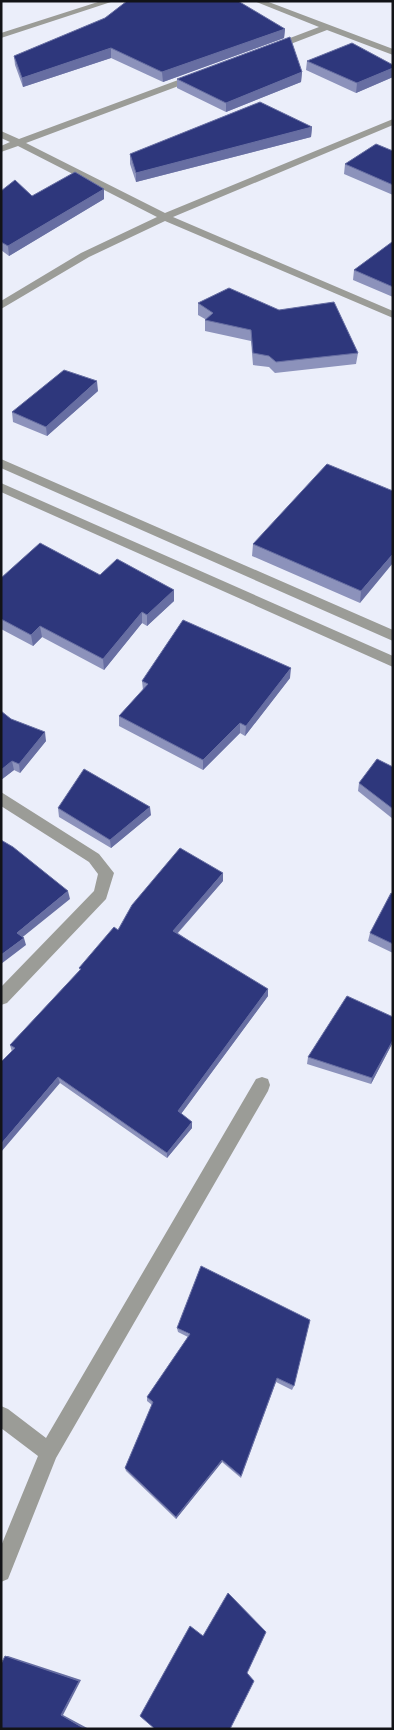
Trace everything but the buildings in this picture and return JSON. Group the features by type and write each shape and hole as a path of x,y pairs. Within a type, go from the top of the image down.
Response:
{"street":[{"path":"1,36 110,1"},
{"path":"258,1 393,52"},
{"path":"263,51 327,27"},
{"path":"1,149 208,72"},
{"path":"1,306 85,255 165,217 393,122"},
{"path":"1,134 165,217 393,315"},
{"path":"1,463 393,636"},
{"path":"1,487 393,662"},
{"path":"1,798 94,858 106,873 101,894 1,998"},
{"path":"1,1572 49,1452 262,1085"},
{"path":"1,1416 49,1452"}]}
